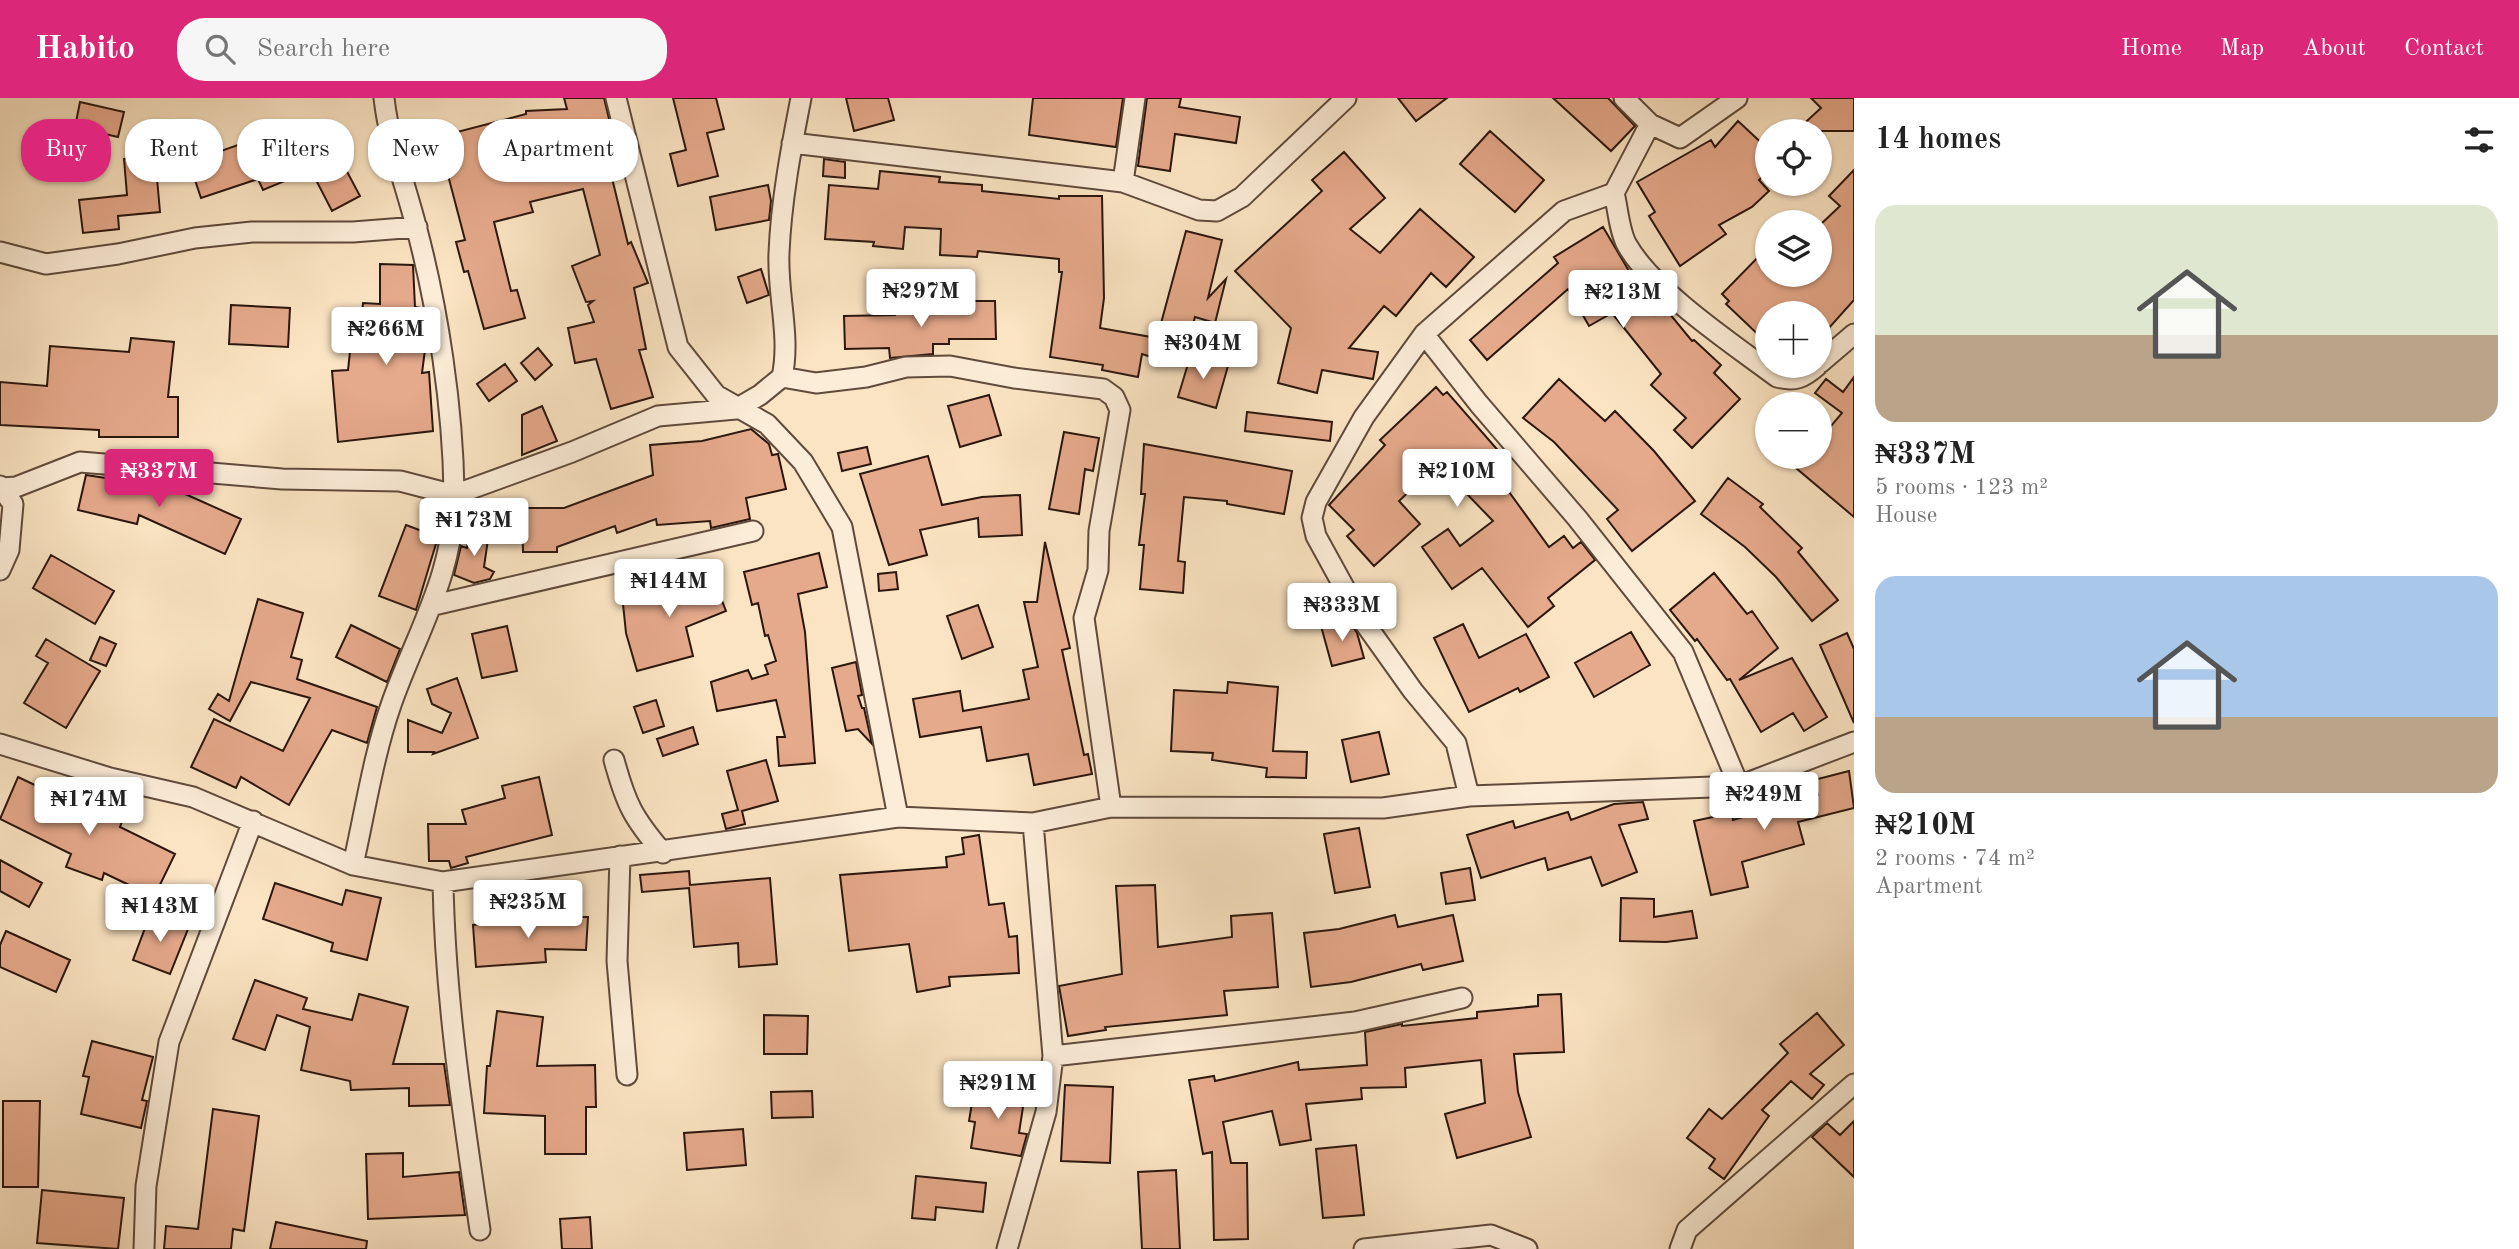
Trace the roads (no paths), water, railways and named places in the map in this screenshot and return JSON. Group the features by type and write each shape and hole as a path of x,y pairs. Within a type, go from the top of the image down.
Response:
{"street":[{"path":"353,865 391,705 434,605 447,552 454,495 446,381 417,227 388,136 384,98"},
{"path":"615,98 678,347 716,395 736,409 767,424 803,462 842,527 898,817"},
{"path":"1,487 16,487 80,462 282,479 400,481 454,495 572,452 658,416 736,409 760,395 782,377 787,356 781,315 779,254 801,98"},
{"path":"1123,182 1135,98"},
{"path":"793,143 1123,182 1199,210 1217,211 1242,197 1346,98"},
{"path":"1625,98 1650,124 1680,138 1737,98"},
{"path":"1650,124 1614,193 1626,244 1661,284 1698,317 1755,360"},
{"path":"1469,796 1456,743 1413,691 1361,618 1316,536 1312,518 1316,502 1364,417 1424,334 1564,211 1614,193"},
{"path":"0,252 46,264 118,254 195,238 252,232 354,232 417,227"},
{"path":"1424,334 1479,404 1577,517 1684,652 1739,786"},
{"path":"1832,353 1854,334"},
{"path":"782,377 816,383 866,377 906,367 950,366 1014,378 1103,389 1114,397 1120,410 1099,531 1098,570 1084,618 1111,807"},
{"path":"1781,378 1792,381 1800,378"},
{"path":"0,569 9,550 13,504 1,487"},
{"path":"434,605 753,531"},
{"path":"1,748 110,778 193,797 353,865 443,882 620,856 663,853 898,817 1033,823 1111,807 1383,808 1469,796 1739,786 1854,742"},
{"path":"614,760 625,802 639,825 663,853"},
{"path":"144,1249 146,1186 169,1042 253,821"},
{"path":"1007,1249 1045,1112 1054,1056 1033,823"},
{"path":"620,856 617,961 627,1075"},
{"path":"443,882 444,939 453,1038 480,1230"},
{"path":"1054,1056 1355,1022 1462,998"},
{"path":"1679,1249 1687,1230 1854,1084"},
{"path":"1364,1249 1491,1235 1527,1249"}]}
